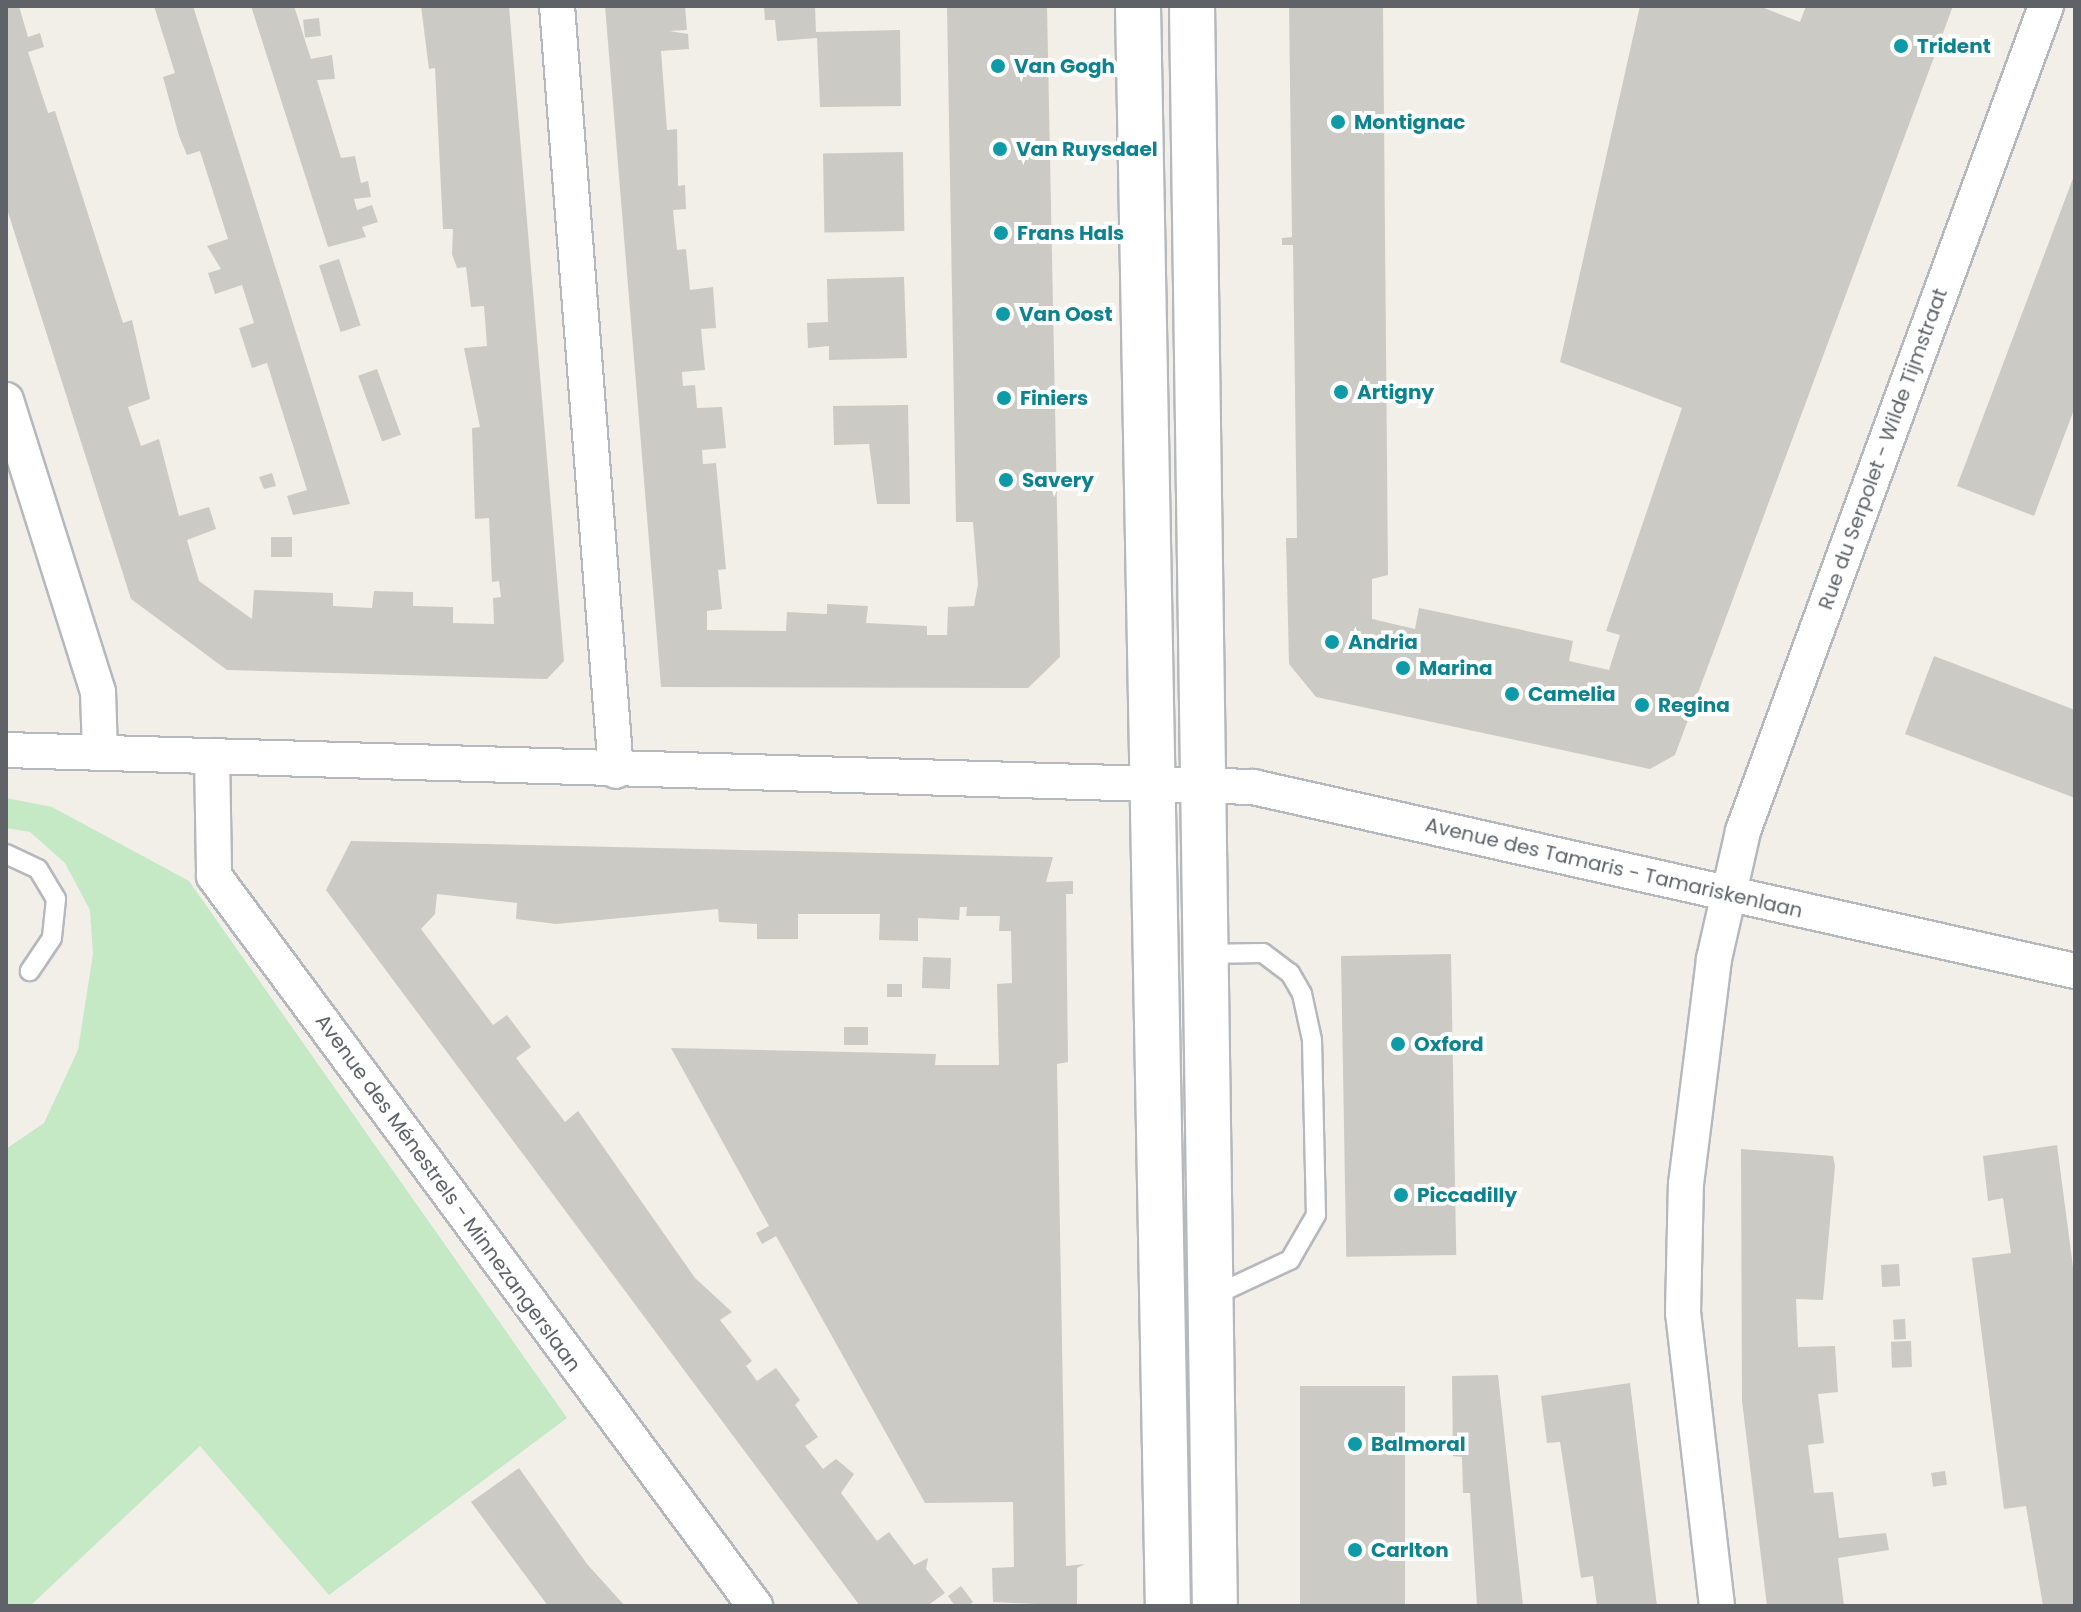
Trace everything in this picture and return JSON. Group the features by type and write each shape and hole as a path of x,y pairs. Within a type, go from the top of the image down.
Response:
{"street":[{"path":"557,6 616,771"},
{"path":"1138,6 1150,780 1168,1606"},
{"path":"1192,6 1215,1606"},
{"name":"Rue du Serpolet - Wilde Tijmstraat","path":"1717,1606 1683,1313 1686,1184 1728,895 1743,831 2046,6"},
{"path":"6,400 98,692 100,752"},
{"name":"Avenue des Tamaris - Tamariskenlaan","path":"6,750 616,771 1150,780 1253,787 2075,971"},
{"name":"Avenue des Ménestrels - Minnezangerslaan","path":"212,756 214,876 755,1606"}],"lane":[{"path":"6,854 38,869 56,899 52,938 30,971"},
{"path":"1205,954 1263,953 1290,973 1302,994 1312,1040 1316,1215 1290,1260 1211,1297"}],"green space":[{"path":"6,798 52,807 189,881 567,1418 329,1595 200,1446 30,1606 6,1606 6,1149 44,1123 78,1050 93,954 90,910 65,863 30,832 6,828"}],"building":[{"path":"6,6 19,6 28,37 40,33 44,47 28,52 48,113 55,111 123,323 132,320 150,399 128,407 141,446 159,439 179,516 209,507 216,529 187,540 199,581 252,619 254,590 333,593 333,606 372,608 374,591 413,592 413,606 453,607 453,623 494,624 493,598 501,597 499,581 492,582 489,518 475,519 472,428 480,427 464,348 487,346 484,306 471,307 466,267 457,268 452,254 453,229 443,229 435,68 429,69 421,6 509,6 564,661 547,679 227,670 131,599 6,206"},
{"path":"154,6 193,6 350,504 293,515 287,496 307,490 267,363 252,368 239,328 254,323 242,285 215,294 208,273 221,269 207,246 228,239 200,151 187,155 179,136 163,77 175,73"},
{"path":"251,6 294,6 311,59 332,55 335,79 317,80 341,158 355,156 361,183 368,181 371,197 354,199 357,210 372,205 378,222 362,227 366,237 328,247"},
{"path":"605,6 685,6 687,30 669,31 688,34 689,49 661,51 667,130 677,129 678,186 685,185 686,209 673,210 677,250 686,249 690,290 713,287 716,328 701,329 705,370 682,372 683,386 695,385 697,408 722,407 726,448 702,450 703,464 716,463 726,569 718,570 722,609 707,611 707,630 786,631 787,612 827,614 827,604 868,606 866,623 927,626 927,635 947,635 948,607 974,606 978,584 973,522 956,522 947,6 1047,6 1060,657 1028,688 661,687"},
{"path":"764,6 815,6 816,32 900,30 901,106 820,107 817,38 777,41 775,20 765,20"},
{"path":"1289,6 1383,6 1388,575 1372,579 1372,619 1415,629 1419,608 1448,614 1573,641 1569,661 1609,670 1620,635 1606,631 1682,408 1560,362 1640,6 1759,6 1800,22 1806,6 1953,6 1675,755 1650,769 1316,697 1289,664 1286,538 1297,538 1293,245 1282,245 1282,238 1292,237"},
{"path":"319,18 321,36 305,38 303,20"},
{"path":"903,152 904,231 824,232 823,153"},
{"path":"2075,173 2075,407 2034,516 1957,486"},
{"path":"339,259 361,326 341,332 319,265"},
{"path":"904,277 907,358 829,360 829,346 808,348 807,323 828,322 827,279"},
{"path":"377,369 401,435 382,442 358,376"},
{"path":"908,405 910,504 877,504 869,444 834,445 833,406"},
{"path":"272,473 276,486 264,489 259,477"},
{"path":"271,537 292,537 292,557 271,557"},
{"path":"1934,656 2075,710 2075,798 1905,734"},
{"path":"351,841 1053,857 1046,882 1073,881 1073,894 1066,894 1068,1062 1057,1064 1066,1566 1085,1564 1077,1568 1077,1606 993,1602 992,1568 1014,1567 1013,1502 925,1503 776,1236 762,1244 756,1233 769,1226 671,1048 936,1054 935,1065 999,1065 997,984 1012,983 1011,931 999,931 1000,916 966,916 967,907 960,907 959,920 918,918 918,941 879,940 880,914 798,914 798,939 757,939 757,924 719,922 718,909 556,924 516,919 517,903 437,894 435,914 421,929 493,1025 507,1015 531,1047 516,1058 565,1122 578,1111 695,1278 732,1312 720,1320 752,1361 746,1366 757,1381 776,1368 800,1400 795,1405 818,1437 805,1446 823,1469 836,1459 854,1474 841,1493 877,1541 889,1532 914,1565 928,1558 926,1569 945,1593 927,1606 860,1606 326,890"},
{"path":"1451,954 1456,1255 1346,1257 1341,956"},
{"path":"923,957 951,958 950,989 922,988"},
{"path":"887,984 902,984 902,997 887,997"},
{"path":"844,1027 868,1027 868,1045 844,1045"},
{"path":"2057,1145 2075,1282 2075,1606 2043,1606 2026,1506 2004,1509 1972,1258 2011,1253 2003,1198 1988,1201 1983,1156"},
{"path":"1741,1149 1833,1156 1835,1166 1823,1300 1796,1299 1798,1347 1835,1346 1838,1392 1818,1394 1824,1443 1808,1445 1814,1493 1833,1492 1839,1538 1886,1533 1889,1550 1838,1558 1844,1606 1767,1606 1742,1401"},
{"path":"1899,1264 1900,1286 1882,1287 1881,1265"},
{"path":"1905,1319 1906,1339 1894,1340 1893,1320"},
{"path":"1911,1341 1912,1367 1892,1368 1891,1342"},
{"path":"1498,1375 1523,1606 1477,1606 1470,1493 1463,1493 1462,1457 1453,1456 1452,1376"},
{"path":"1630,1383 1657,1606 1597,1606 1593,1576 1581,1578 1560,1442 1547,1443 1541,1396"},
{"path":"1300,1386 1405,1386 1405,1606 1300,1606"},
{"path":"519,1468 587,1564 625,1606 548,1606 471,1502"},
{"path":"1945,1471 1947,1485 1933,1487 1931,1473"},
{"path":"961,1586 973,1602 968,1606 955,1606 948,1596"}],"place":[{"name":"Trident","path":"1901,46"},
{"name":"Van Gogh","path":"998,66"},
{"name":"Montignac","path":"1338,122"},
{"name":"Van Ruysdael","path":"1000,149"},
{"name":"Frans Hals","path":"1001,233"},
{"name":"Van Oost","path":"1003,314"},
{"name":"Artigny","path":"1341,392"},
{"name":"Finiers","path":"1004,398"},
{"name":"Savery","path":"1006,480"},
{"name":"Andria","path":"1332,642"},
{"name":"Marina","path":"1403,668"},
{"name":"Camelia","path":"1512,694"},
{"name":"Regina","path":"1642,705"},
{"name":"Oxford","path":"1398,1044"},
{"name":"Piccadilly","path":"1401,1195"},
{"name":"Balmoral","path":"1355,1444"},
{"name":"Carlton","path":"1355,1550"}]}
